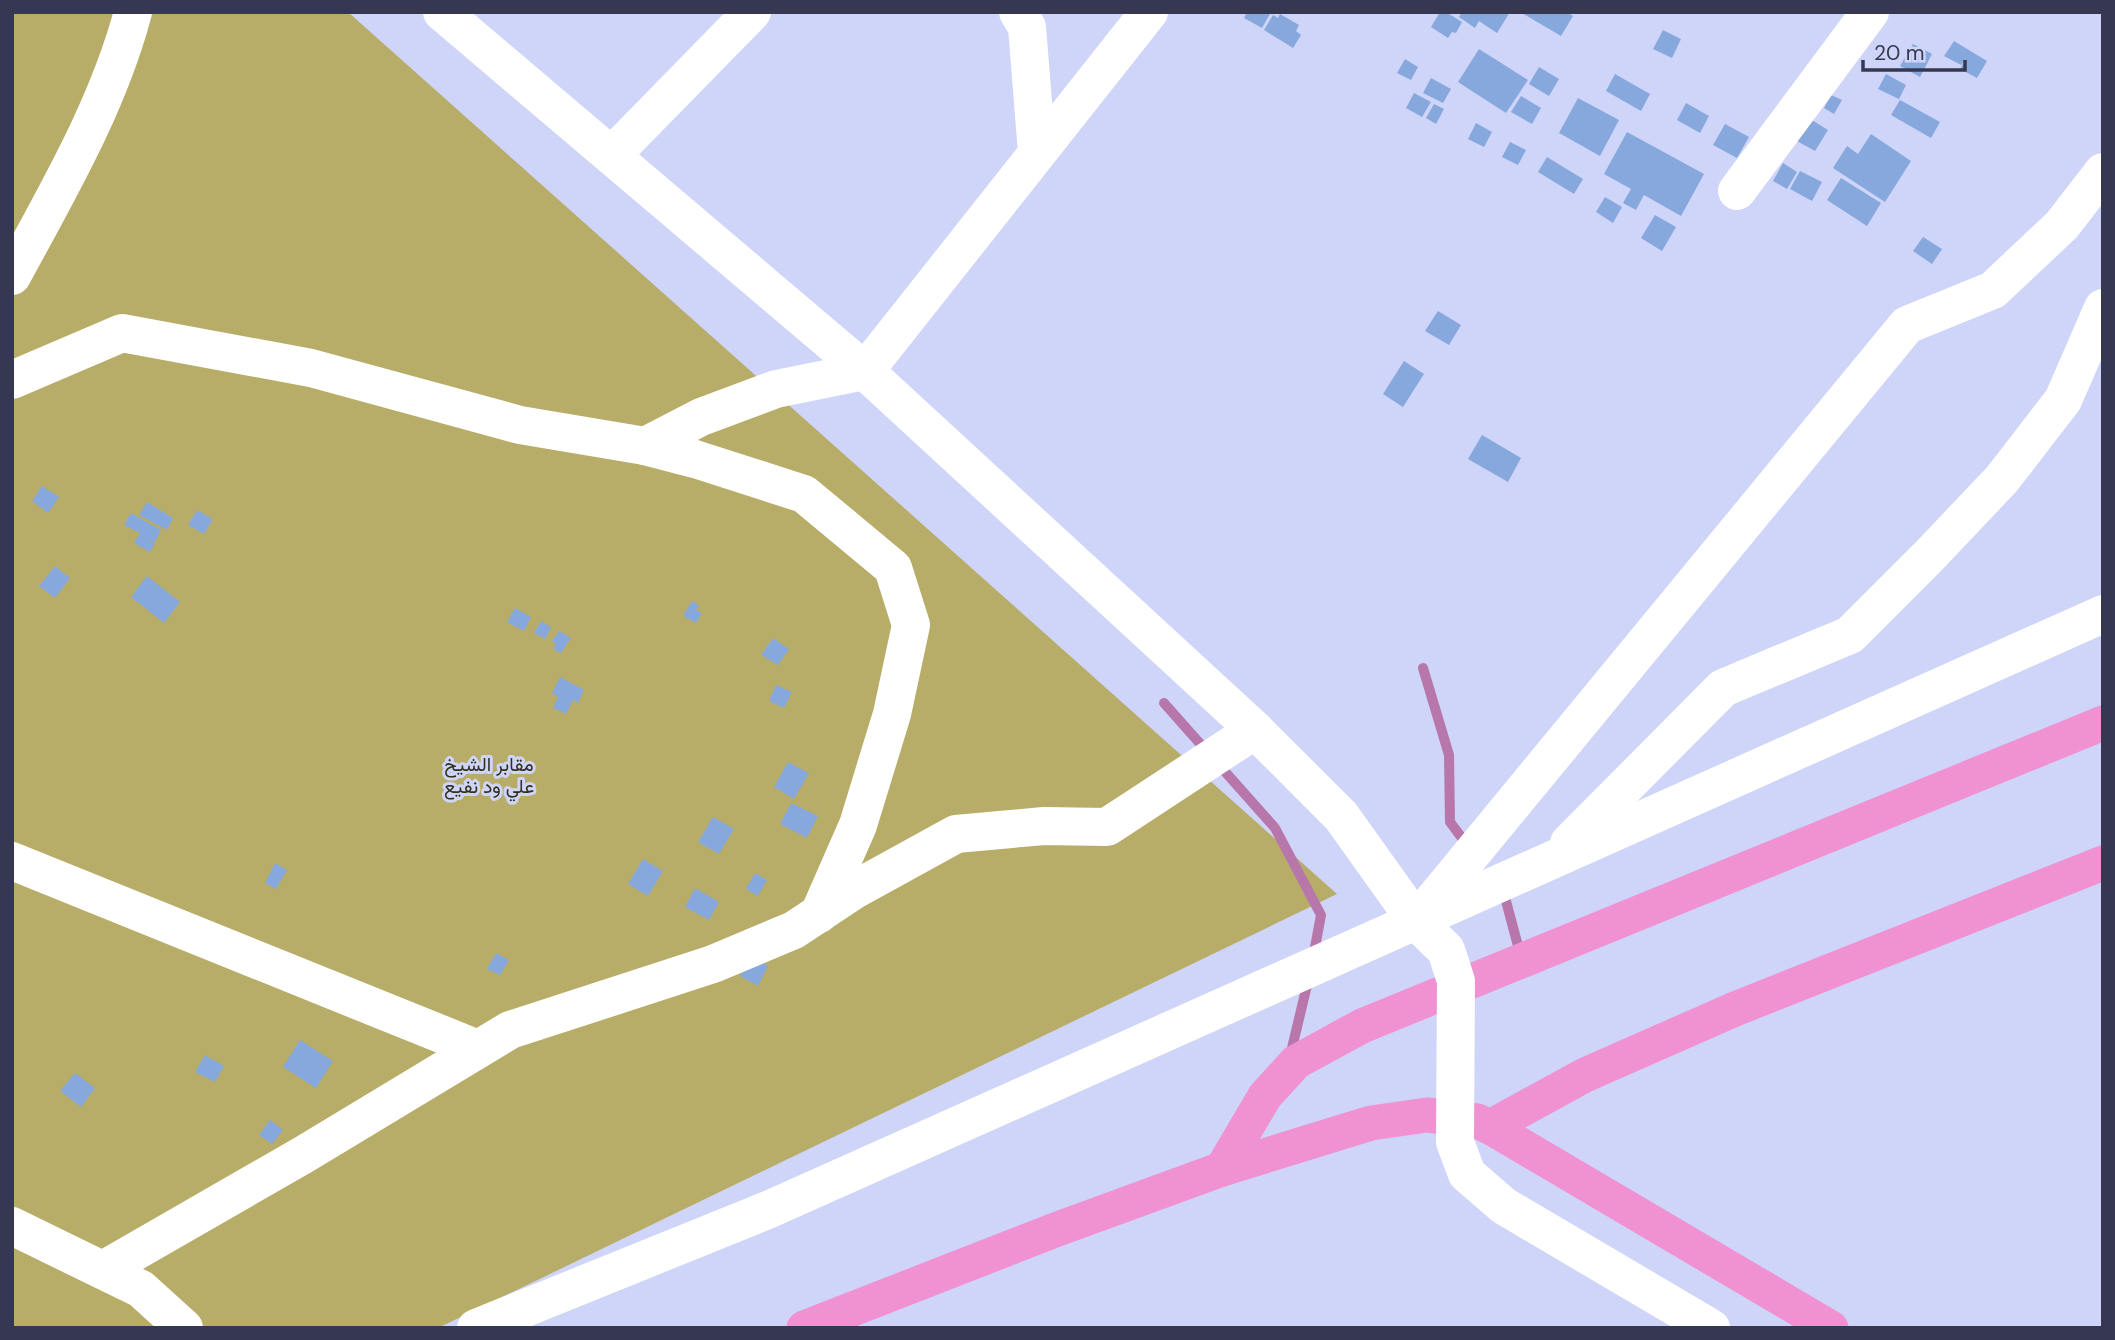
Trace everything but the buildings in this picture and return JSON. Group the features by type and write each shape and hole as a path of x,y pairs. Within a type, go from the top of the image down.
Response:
{"street":[{"path":"12,276 79,153 123,51 133,12"},
{"path":"443,12 865,371 1255,730 1341,816 1416,921 1446,950 1456,981 1455,1142 1467,1174 1504,1206 1711,1328"},
{"path":"611,155 752,12"},
{"path":"1018,12 1027,27 1037,153"},
{"path":"645,446 701,417 776,389 865,371 1149,12"},
{"path":"1737,191 1870,12"},
{"path":"1416,921 1907,325 1993,290 2062,225 2103,172"},
{"path":"1553,860 1723,688 1850,635 1930,556 2003,479 2063,400 2103,308"},
{"path":"12,380 122,333 311,368 520,425 645,446 804,494 893,568 911,625 892,714 858,824 819,914"},
{"path":"476,1328 770,1209 2103,614"},
{"path":"103,1270 303,1155 510,1030 713,964 794,930 856,889 956,834 1044,825 1107,827 1255,730"},
{"path":"12,861 478,1049"},
{"path":"12,1226 141,1289 184,1328"}],"green space":[{"name":"مقابر الشيخ علي ود نفيع","path":"12,12 348,12 1337,894 438,1328 12,1328"}],"waterway":[{"path":"1423,668 1449,755 1450,822 1468,846"},
{"path":"1164,703 1275,828 1321,915 1313,958"},
{"path":"1222,1169 1265,1096 1296,1062 1362,1026 2103,723"},
{"path":"1490,1127 1585,1075 1735,1009 2103,863"},
{"path":"1499,891 1506,901 1522,961"},
{"path":"1286,1073 1309,977"},
{"path":"804,1328 1055,1230 1222,1169 1371,1123 1427,1115 1477,1121 1490,1127 1831,1328"}]}
